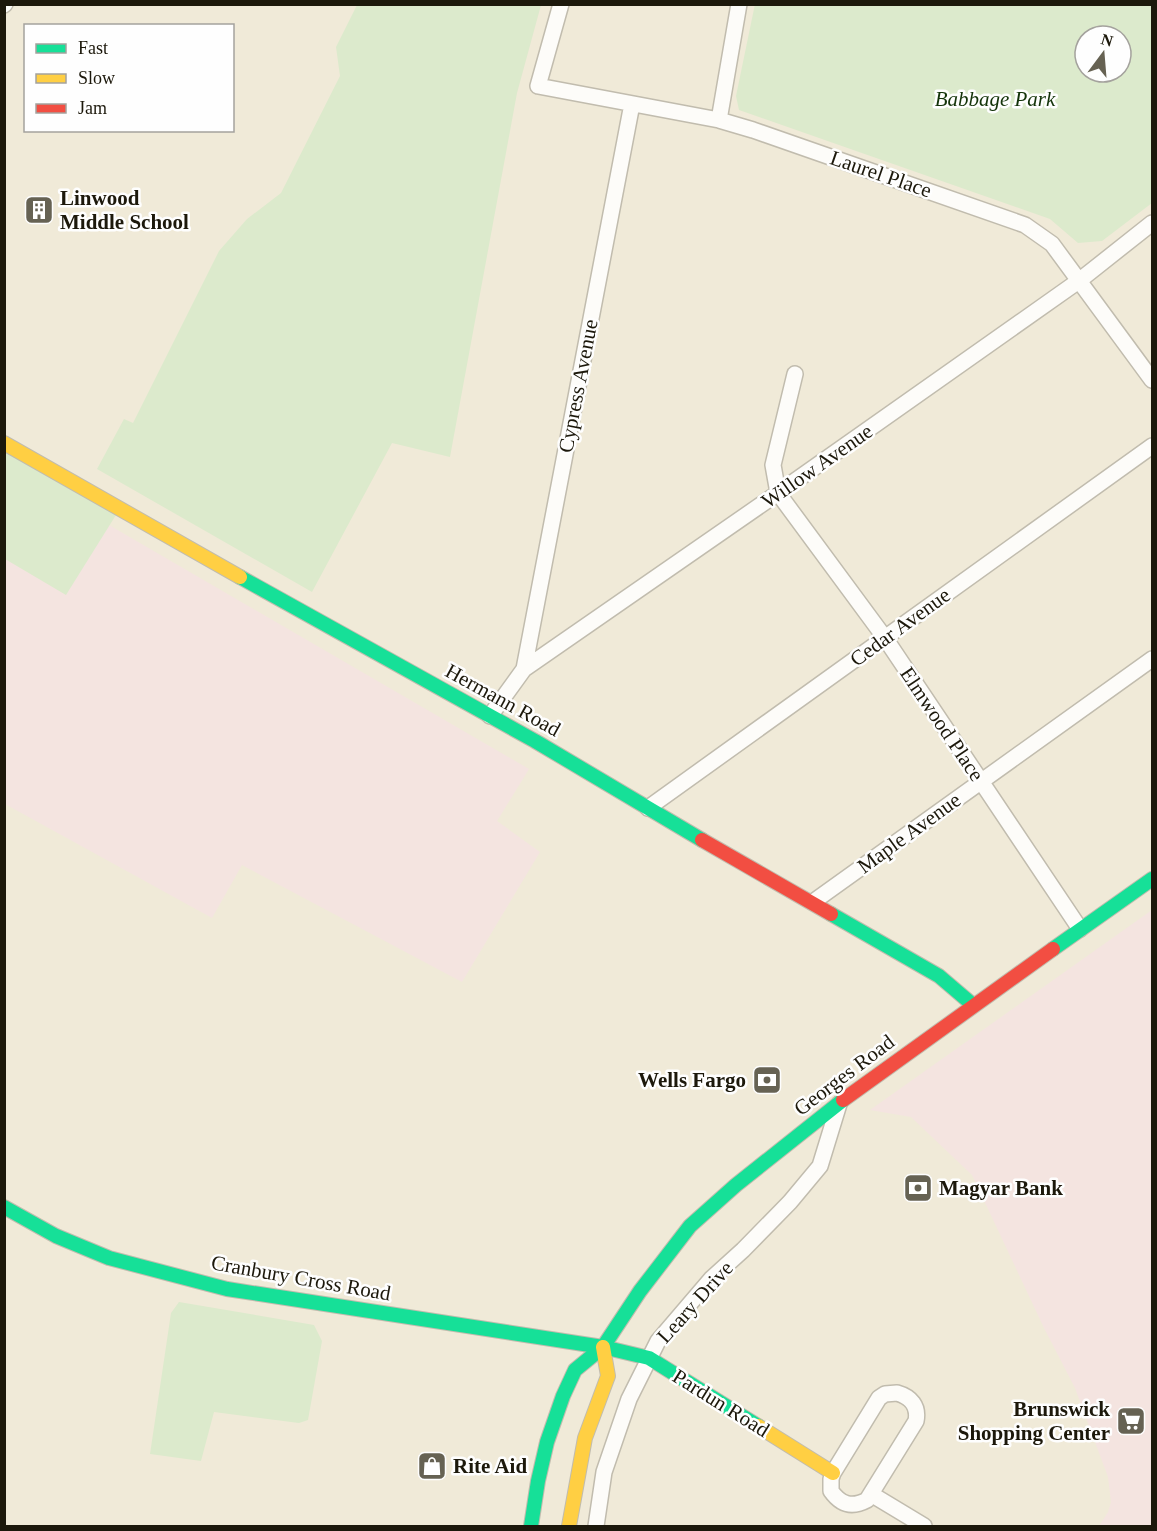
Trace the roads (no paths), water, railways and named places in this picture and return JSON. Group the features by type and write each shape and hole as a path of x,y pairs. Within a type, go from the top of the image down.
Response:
{"street":[{"name":"Laurel Place","path":"561,4 538,86 719,120 810,148 1025,225 1052,244 1152,380"},
{"path":"719,120 739,4"},
{"name":"Cypress Avenue","path":"524,669 632,104"},
{"name":"Willow Avenue","path":"490,716 524,669 1080,280 1152,223"},
{"path":"778,493 773,465 795,374"},
{"name":"Hermann Road","path":"4,443 490,716 813,902 939,976 974,1005"},
{"name":"Cedar Avenue","path":"648,808 1152,446"},
{"name":"Elmwood Place","path":"778,493 885,638 1080,929"},
{"name":"Maple Avenue","path":"813,902 1152,659"},
{"name":"Georges Road","path":"531,1527 542,1462 553,1423 575,1370 603,1347 640,1291 690,1226 736,1185 839,1103 1152,879"},
{"name":"Leary Drive","path":"596,1527 604,1472 629,1400 658,1341 711,1279 790,1202 820,1166 839,1103"},
{"name":"Cranbury Cross Road","path":"4,1207 56,1236 110,1258 227,1288 603,1347"},
{"path":"569,1527 585,1438 608,1376 603,1347"},
{"name":"Pardun Road","path":"603,1347 649,1358 833,1473"},
{"path":"891,1393 905,1396 913,1401 917,1415 916,1421 867,1500 855,1505 841,1502 831,1491 833,1473 879,1398 891,1393"},
{"path":"872,1494 924,1527"}],"place":[{"name":"Linwood Middle School","path":"39,210"},
{"name":"Wells Fargo","path":"767,1080"},
{"name":"Magyar Bank","path":"918,1188"},
{"name":"Brunswick Shopping Center","path":"1131,1421"},
{"name":"Rite Aid","path":"432,1466"}],"park label":[{"name":"Babbage Park","path":"995,99"}]}
